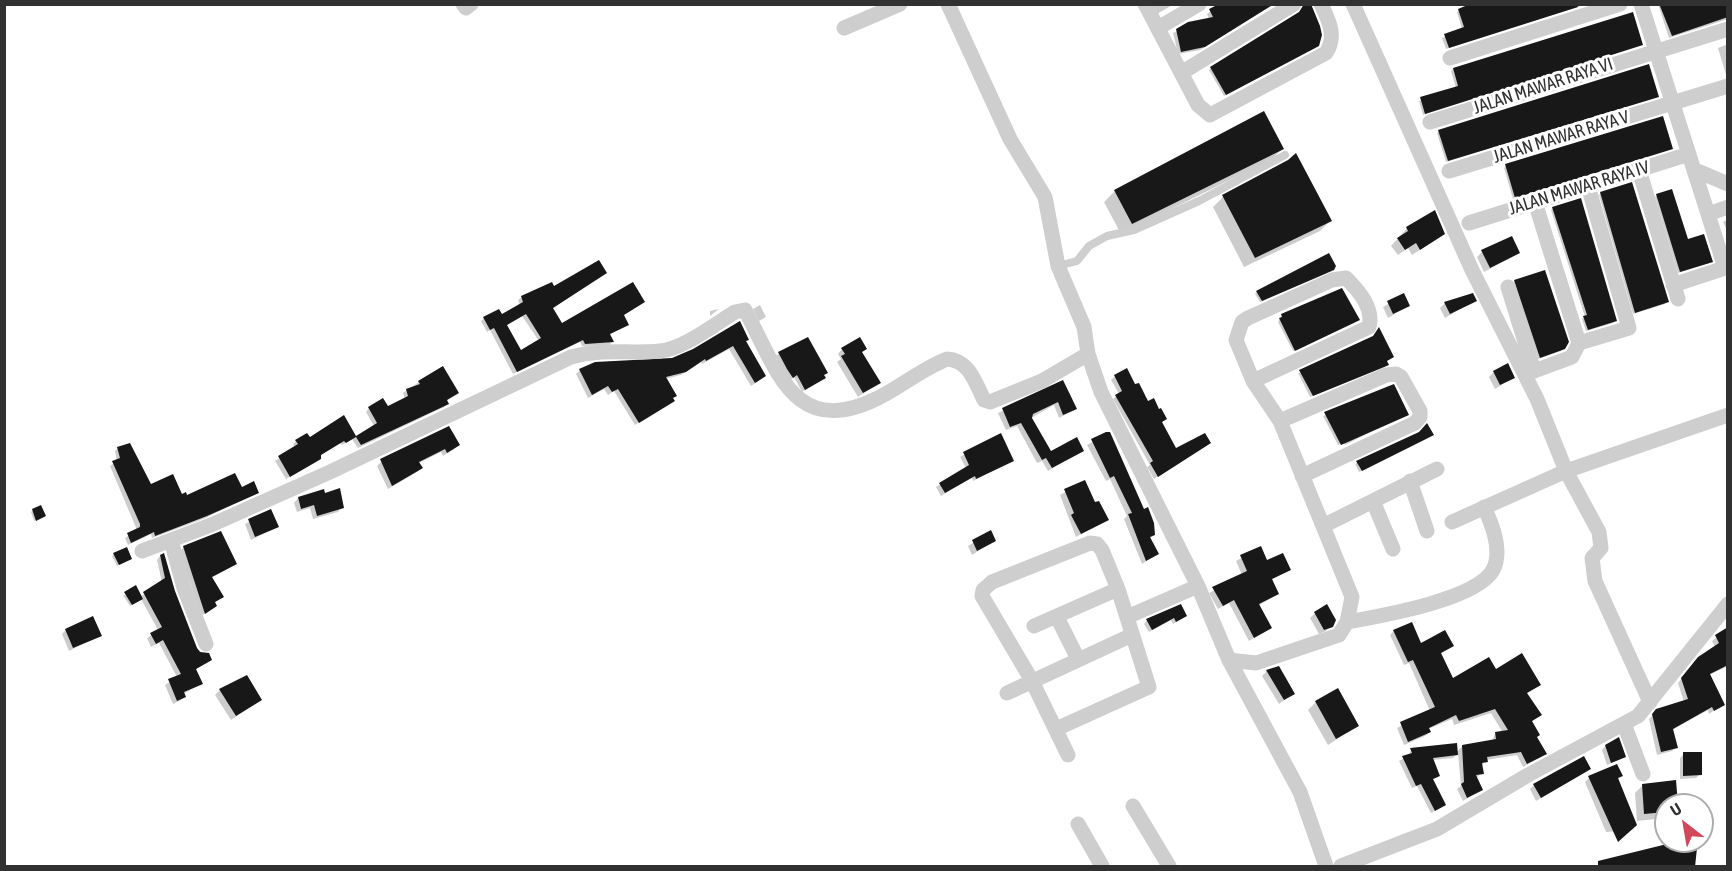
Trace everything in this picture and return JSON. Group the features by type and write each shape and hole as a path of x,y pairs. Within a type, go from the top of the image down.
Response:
{"street":[{"path":"463,4 466,8 471,4"},
{"path":"844,28 900,4"},
{"path":"948,4 1010,139 1045,197 1058,266 1084,327 1088,354 1101,392 1198,586 1229,660 1300,792 1326,867"},
{"path":"1145,4 1203,112 1209,116 1326,53 1331,44 1332,28 1321,4"},
{"path":"1158,28 1199,4"},
{"path":"1181,73 1294,4"},
{"path":"1353,4 1472,270 1537,399 1566,471 1602,541 1601,548 1592,558 1595,581 1650,702"},
{"path":"1450,58 1620,4"},
{"path":"1639,170 1676,292 1726,268 1641,4"},
{"name":"JALAN MAWAR RAYA VI","path":"1430,122 1728,29"},
{"name":"JALAN MAWAR RAYA V","path":"1449,171 1728,86"},
{"name":"JALAN MAWAR RAYA IV","path":"1469,223 1689,154"},
{"path":"1695,170 1728,184"},
{"path":"1579,343 1629,328 1588,186"},
{"path":"1508,287 1534,371 1572,357 1579,343 1535,202"},
{"path":"1708,214 1728,207"},
{"path":"1229,660 1256,663 1304,649 1339,635 1347,622 1352,597 1280,421 1253,381 1236,340 1242,322 1332,280 1346,278 1369,307 1371,318 1369,327 1253,381"},
{"path":"142,551 330,472 563,361 592,351 660,351 675,347 735,312 745,310 777,375 810,408 829,411 863,405 947,359 957,360 968,368 984,400 990,402 1042,381 1088,354"},
{"path":"1280,421 1386,375 1396,374 1401,377 1420,411 1420,417 1415,423 1302,476"},
{"path":"1452,522 1566,471 1728,415"},
{"path":"1323,526 1437,469"},
{"path":"1410,481 1427,531"},
{"path":"1373,501 1393,549"},
{"path":"1347,622 1408,611 1474,587 1487,577 1494,569 1497,557 1491,520 1484,507"},
{"path":"171,540 184,588 206,644"},
{"path":"1056,729 1149,687 1118,589 1102,550 1097,544 1090,543 986,586 982,596 1031,679 1068,755"},
{"path":"1127,617 1198,586"},
{"path":"1034,626 1118,589"},
{"path":"1341,867 1437,829 1528,775 1638,716 1728,604"},
{"path":"1057,617 1078,659"},
{"path":"1007,693 1031,679 1132,635"},
{"path":"1624,724 1643,774"},
{"path":"1133,806 1162,864"},
{"path":"1078,824 1102,867"}],"lane":[{"path":"1058,266 1077,261 1089,246 1107,236 1134,230 1199,201 1285,155"}],"building":[{"path":"1219,4 1274,4 1205,47 1181,52 1176,29 1188,22 1213,17 1209,9"},
{"path":"1304,4 1311,4 1320,26 1322,35 1319,46 1226,95 1210,67 1299,12"},
{"path":"1470,4 1577,4 1578,7 1449,48 1444,34 1464,27 1458,9"},
{"path":"1666,4 1728,4 1728,17 1672,36 1660,6"},
{"path":"1633,12 1643,45 1425,114 1420,97 1458,86 1453,68"},
{"path":"1649,64 1659,97 1448,161 1438,130"},
{"path":"1264,111 1284,149 1132,224 1114,190"},
{"path":"1663,116 1673,149 1515,198 1505,164"},
{"path":"1296,153 1332,221 1255,258 1222,195 1288,160"},
{"path":"1632,182 1669,302 1635,313 1600,192"},
{"path":"1672,189 1688,239 1704,234 1713,262 1680,272 1656,194"},
{"path":"1581,198 1617,321 1588,330 1583,316 1587,315 1552,207"},
{"path":"1435,210 1445,234 1420,250 1416,243 1405,250 1397,238 1408,231 1406,227"},
{"path":"1512,236 1520,253 1490,268 1481,250"},
{"path":"1329,253 1336,266 1334,270 1262,301 1256,291"},
{"path":"599,260 607,273 553,308 562,323 633,282 645,302 624,315 629,325 610,334 614,342 585,344 583,340 517,372 494,328 490,330 483,317 499,309 502,314 523,302 521,296 552,282 554,286","holes":["526,314 541,338 521,350 507,325"]},
{"path":"1545,270 1569,342 1565,349 1540,358 1514,280"},
{"path":"1342,288 1360,320 1295,351 1279,318 1282,317 1281,314"},
{"path":"1404,293 1410,306 1393,314 1387,301"},
{"path":"1473,293 1477,301 1450,314 1444,302"},
{"path":"740,321 749,340 746,341 766,376 755,383 733,346 706,361 705,359 686,372 666,377 677,396 673,398 675,401 639,423 618,389 612,392 608,386 592,395 579,369 595,362 672,358 693,349"},
{"path":"1379,327 1394,357 1387,361 1389,365 1313,396 1299,370 1373,336"},
{"path":"808,337 828,373 824,375 826,378 805,390 797,375 793,378 778,352"},
{"path":"860,337 867,349 862,352 881,383 863,393 841,356 845,354 841,348"},
{"path":"1508,363 1515,378 1500,385 1493,371"},
{"path":"443,366 459,393 447,400 449,404 361,445 356,437 346,443 344,441 321,455 321,459 290,477 278,456 298,444 295,440 307,433 310,437 344,415 356,436 377,423 368,407 383,398 388,406 408,396 406,389 420,384 418,381"},
{"path":"1127,368 1135,384 1139,383 1148,401 1154,398 1159,409 1161,408 1167,419 1162,422 1176,448 1205,433 1211,443 1158,477 1150,463 1153,461 1115,395 1122,391 1114,375"},
{"path":"1063,380 1077,409 1063,415 1058,402 1033,414 1032,418 1051,451 1077,437 1084,451 1052,468 1046,458 1042,460 1021,423 1010,427 1002,408"},
{"path":"1394,384 1409,415 1341,445 1324,412"},
{"path":"1427,423 1434,435 1362,471 1356,461 1419,432"},
{"path":"449,426 460,445 447,453 445,449 419,462 423,468 392,486 380,459"},
{"path":"1110,432 1144,509 1148,507 1154,523 1155,535 1150,537 1159,554 1146,561 1128,514 1132,513 1114,476 1110,478 1091,439"},
{"path":"1001,433 1014,461 976,479 975,476 945,493 939,483 969,465 963,452"},
{"path":"130,443 151,484 173,474 182,494 186,492 187,495 235,473 242,487 254,481 259,493 207,516 155,536 154,532 131,543 127,533 140,527 140,524 112,461 120,458 117,447"},
{"path":"1085,480 1095,502 1099,501 1109,520 1081,534 1071,515 1074,513 1064,489"},
{"path":"340,488 344,508 317,516 314,505 301,509 298,497 324,489 325,493"},
{"path":"41,505 46,516 36,521 32,509"},
{"path":"271,509 279,527 255,537 248,519"},
{"path":"991,530 996,541 977,551 972,540"},
{"path":"221,531 237,564 212,577 224,597 215,602 217,606 205,614 183,546"},
{"path":"1261,546 1267,560 1283,553 1291,570 1272,579 1279,594 1259,604 1272,628 1254,638 1234,600 1223,606 1212,587 1247,571 1240,555"},
{"path":"127,547 132,559 119,565 113,553"},
{"path":"164,553 175,591 197,648 200,652 209,653 212,660 196,669 203,684 184,692 186,697 177,701 168,679 181,674 163,640 156,644 150,633 162,627 143,592 165,578 160,555"},
{"path":"136,585 143,599 132,605 124,592"},
{"path":"1181,604 1187,616 1176,622 1174,618 1152,630 1146,619"},
{"path":"1327,604 1336,620 1333,627 1324,630 1314,612"},
{"path":"93,616 102,636 73,648 65,629"},
{"path":"1412,622 1421,643 1445,630 1454,646 1441,653 1453,678 1489,657 1496,669 1522,653 1541,685 1527,693 1542,715 1532,721 1540,735 1537,737 1547,754 1527,764 1521,752 1487,757 1488,762 1482,763 1484,774 1476,775 1483,790 1467,798 1461,784 1464,782 1462,745 1496,739 1495,732 1508,730 1495,709 1459,721 1456,715 1429,728 1431,732 1408,742 1400,722 1435,707 1413,660 1408,662 1393,630"},
{"path":"1728,627 1728,665 1710,674 1725,705 1714,711 1712,707 1673,729 1678,748 1661,752 1652,714 1656,709 1688,699 1681,678 1698,657 1719,643 1715,635"},
{"path":"1279,666 1295,694 1284,700 1266,670"},
{"path":"247,675 262,700 236,716 219,689"},
{"path":"1338,688 1359,726 1336,739 1315,701"},
{"path":"1619,737 1626,757 1611,763 1605,745"},
{"path":"1457,743 1458,755 1433,758 1440,776 1433,779 1446,805 1435,811 1421,784 1416,786 1402,756 1412,753 1410,748"},
{"path":"1683,752 1702,752 1702,775 1683,776"},
{"path":"1584,756 1591,769 1541,798 1533,784"},
{"path":"1617,764 1623,776 1618,778 1637,825 1618,842 1588,776"},
{"path":"1676,780 1677,793 1654,793 1654,813 1644,814 1642,784"},
{"path":"1654,847 1654,853 1696,853 1695,867 1598,867 1598,861"}]}
